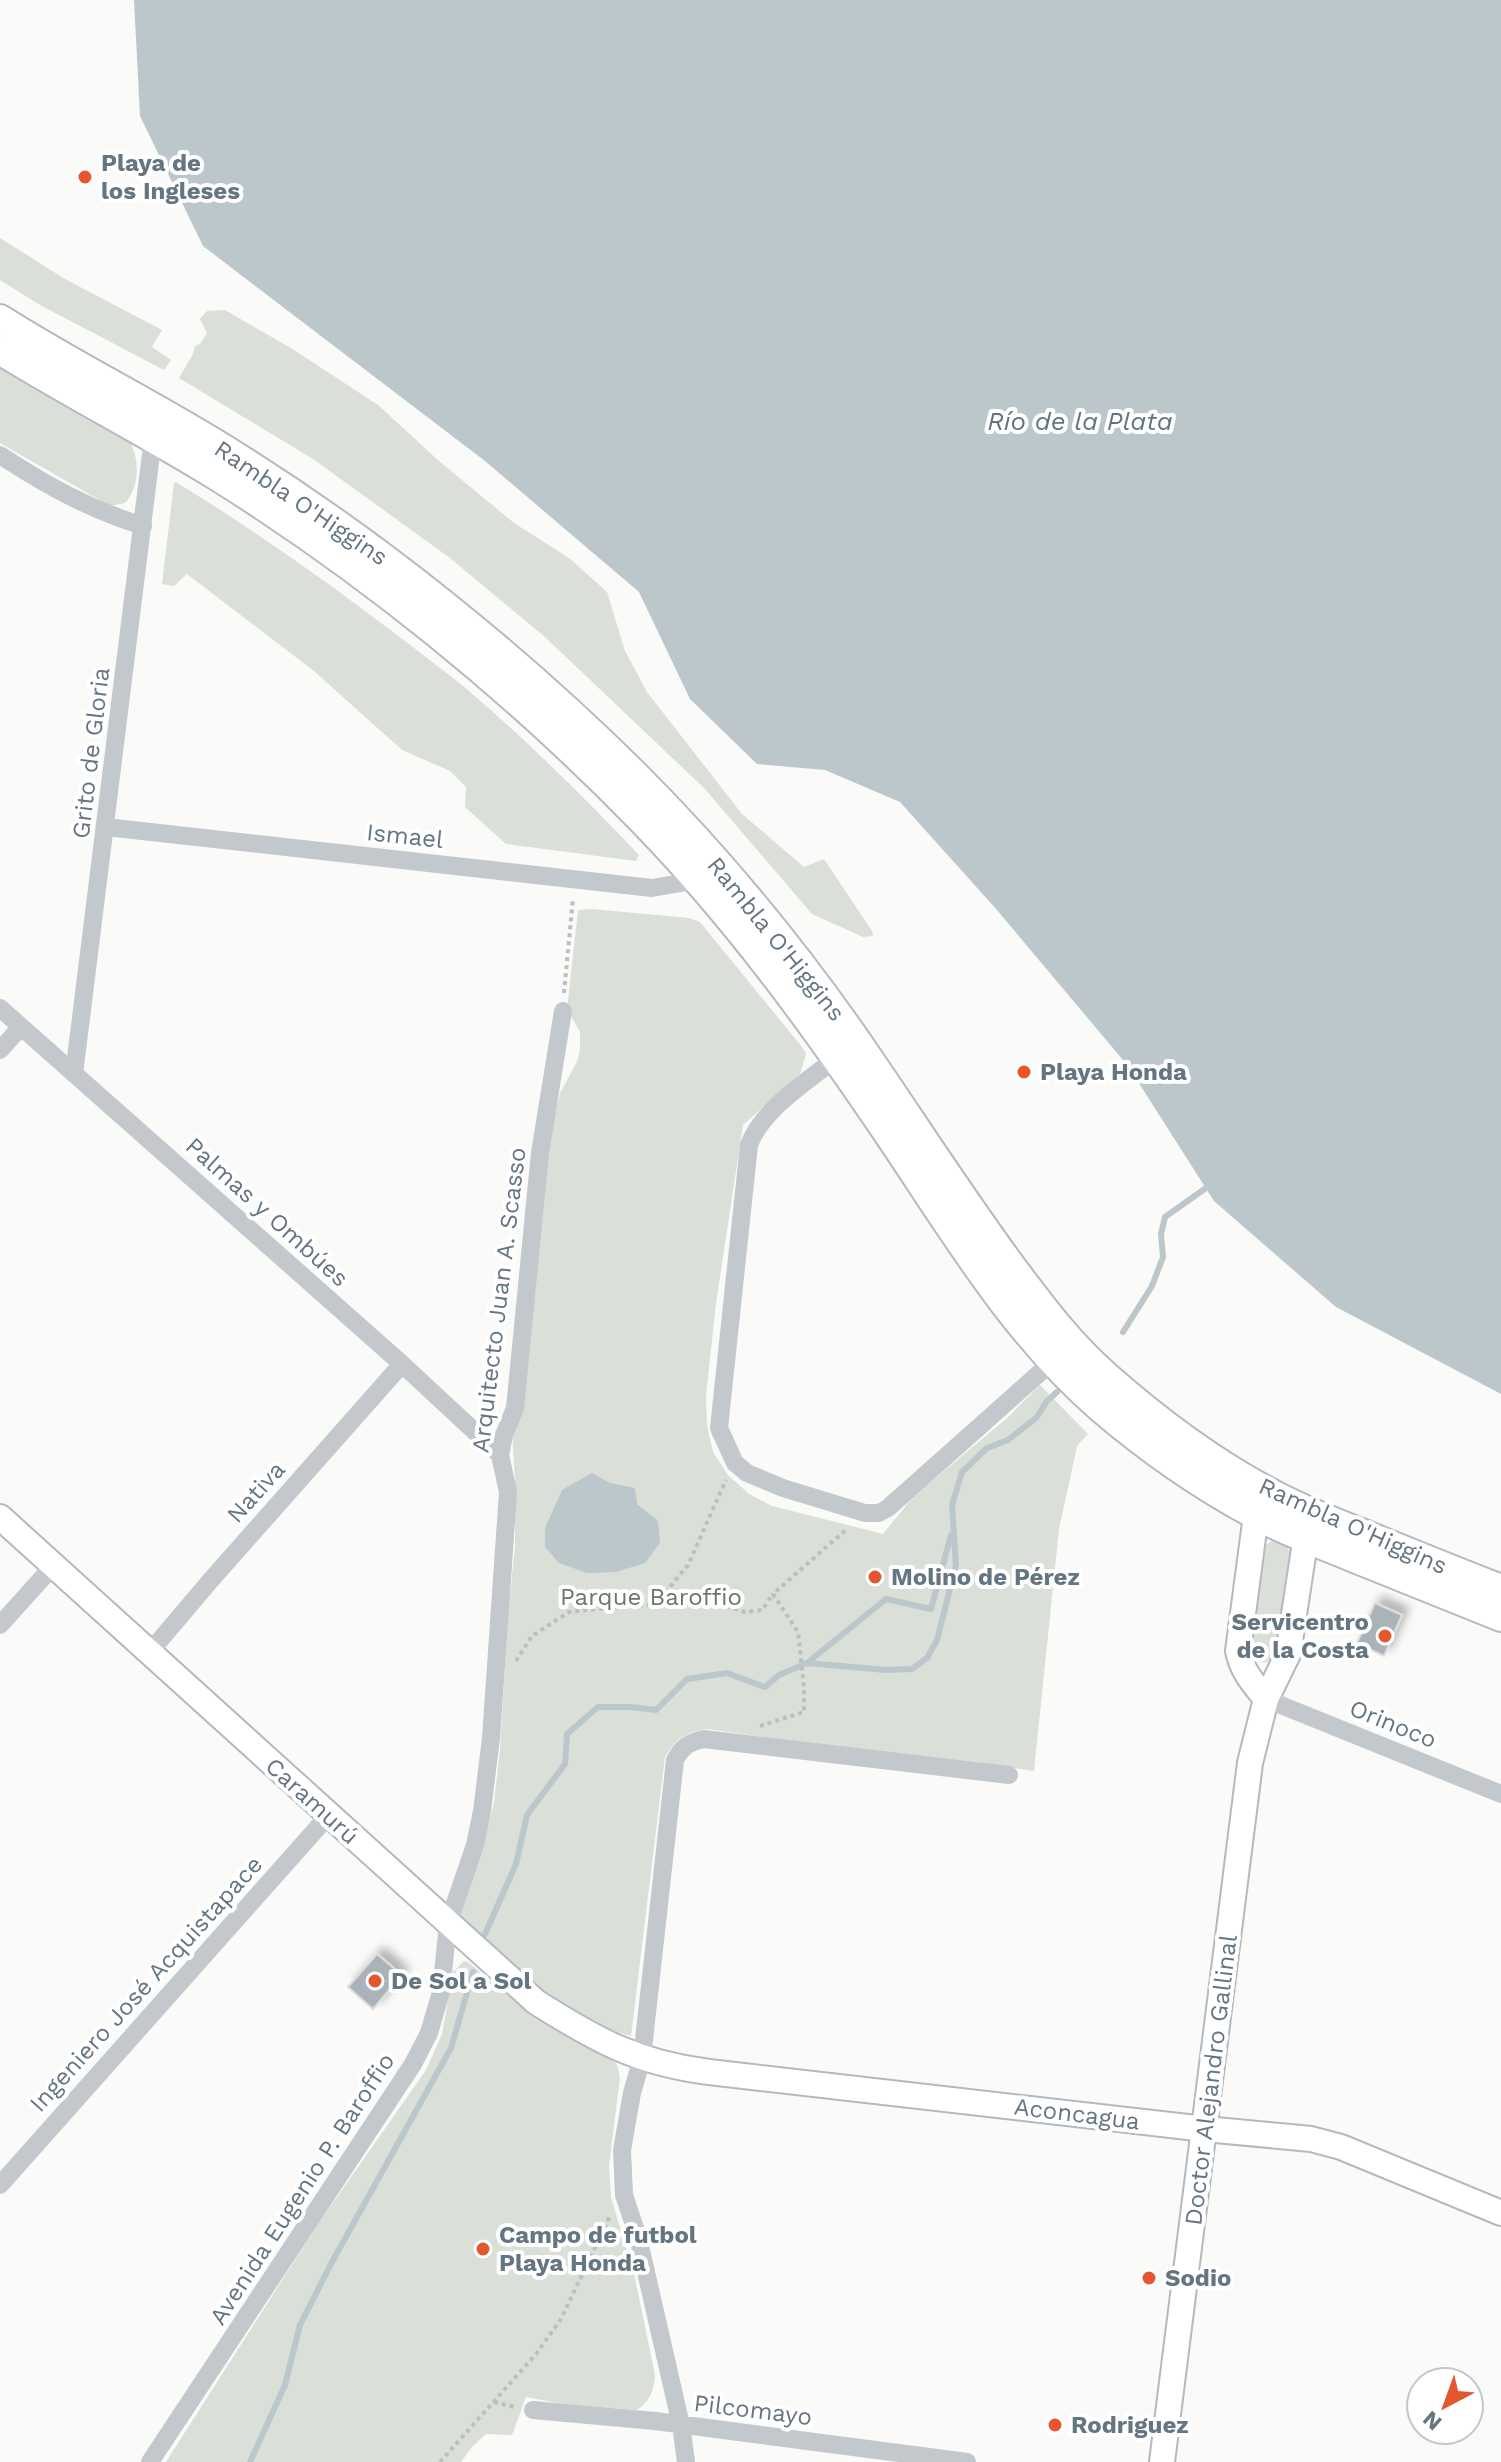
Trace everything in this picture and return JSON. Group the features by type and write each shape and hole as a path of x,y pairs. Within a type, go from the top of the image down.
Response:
{"main road":[{"name":"Rambla O'Higgins","path":"0,319 237,457 280,486 374,552 555,699 677,819 773,930 860,1045 994,1243 1040,1305 1075,1346 1147,1412 1308,1525 1501,1617"},
{"name":"Rambla O'Higgins","path":"0,350 153,438 269,510 345,563 486,674 575,753 698,880 767,964 836,1058 974,1262 1053,1361 1093,1401 1192,1475 1256,1515 1308,1525 1501,1589"},
{"path":"1256,1515 1238,1651 1246,1675 1266,1699"},
{"name":"Caramurú","path":"0,1517 536,2002 587,2035 642,2058"},
{"name":"Doctor Alejandro Gallinal","path":"1162,2462 1250,1763 1266,1699 1288,1654 1308,1525"},
{"name":"Aconcagua","path":"642,2058 709,2072 1311,2139 1341,2147 1501,2213"}],"street":[{"name":"Grito de Gloria","path":"74,1074 153,438"},
{"path":"0,455 72,499 143,526"},
{"name":"Ismael","path":"106,827 652,888 698,880"},
{"name":"Palmas y Ombúes","path":"0,1008 402,1364 500,1455"},
{"name":"Arquitecto Juan A. Scasso","path":"448,1924 475,1845 482,1811 508,1492 500,1455 515,1408 540,1153 563,1011"},
{"path":"0,1050 21,1027"},
{"path":"836,1058 764,1117 754,1130 749,1145 719,1428 735,1463 762,1480 865,1513 879,1513 1053,1361"},
{"name":"Nativa","path":"149,1653 402,1364"},
{"path":"0,1625 54,1565"},
{"name":"Orinoco","path":"1266,1699 1501,1794"},
{"path":"686,2462 681,2425 638,2237 624,2195 622,2150 642,2058 675,1760 688,1744 704,1739 1009,1775"},
{"name":"Ingeniero José Acquistapace","path":"0,2185 328,1816"},
{"name":"Avenida Eugenio P. Baroffio","path":"150,2462 413,2064 429,2033 441,1992 448,1924"},
{"name":"Pilcomayo","path":"533,2410 681,2425 967,2462"}],"path":[{"path":"563,1011 575,880"},
{"path":"655,1605 688,1565 735,1463"},
{"path":"494,1693 532,1636 569,1612 718,1603 745,1612 762,1610 773,1594 865,1513"},
{"path":"749,1729 804,1712 798,1632 773,1594"},
{"path":"440,2462 536,2354 561,2319 623,2186"}],"green space":[{"path":"0,238 65,279 162,330 152,347 171,360 164,370 40,305 0,280"},
{"path":"225,310 294,350 378,405 514,523 569,558 607,592 625,651 647,692 742,814 804,867 824,859 873,936 863,937 812,914 705,789 545,637 450,558 313,459 179,378 195,346 207,333 200,319 207,311"},
{"path":"0,363 129,440 137,473 134,489 125,503 110,506 0,443"},
{"path":"176,482 318,577 468,690 598,812 639,855 636,861 506,844 465,807 466,787 450,771 402,750 314,671 187,574 174,586 162,584"},
{"name":"Parque Baroffio","path":"578,910 689,918 700,922 806,1054 800,1074 743,1125 716,1303 706,1395 707,1425 713,1452 728,1475 749,1494 772,1506 883,1534 909,1502 1007,1418 1040,1385 1088,1434 1077,1446 1059,1529 1034,1771 970,1761 912,1758 707,1729 682,1737 665,1757 631,2036 601,2027 562,2006 525,1978 458,1916 477,1866 494,1803 515,1546 512,1431 550,1131 560,1093 580,1050 580,1032 567,1009"},
{"path":"1276,1540 1285,1543 1292,1555 1280,1653 1261,1663 1249,1656 1262,1548"},
{"path":"464,1961 536,2016 571,2039 612,2058 617,2065 620,2077 609,2166 611,2197 635,2278 655,2375 647,2400 636,2410 563,2404 526,2397 512,2435 486,2434 461,2462 166,2462 316,2227 426,2070 442,2034 453,1972"}],"water":[{"name":"Río de la Plata","path":"134,0 1501,0 1501,1394 1336,1307 1214,1201 1128,1066 997,910 900,802 825,770 757,764 690,699 639,592 485,461 203,246 140,116"},
{"path":"592,1473 610,1483 635,1488 637,1504 658,1521 660,1543 645,1563 616,1572 587,1573 559,1563 545,1547 545,1528 562,1490"}],"building":[{"path":"1375,1603 1402,1615 1384,1656 1357,1643"},
{"name":"De Sol a Sol","path":"377,1954 402,1975 373,2009 348,1987"}],"waterway":[{"path":"1123,1332 1152,1286 1163,1257 1161,1234 1165,1217 1206,1188"},
{"path":"485,1934 516,1864 527,1815 565,1764 567,1734 598,1707 656,1710 687,1679 727,1673 765,1687 779,1675 807,1663 886,1670 912,1669 927,1658 937,1640 956,1565 952,1505 962,1472 987,1448 1008,1440 1037,1417 1057,1392"},
{"path":"807,1663 886,1599 931,1609 951,1535"},
{"path":"250,2462 285,2385 300,2325 451,2048 473,1972"}],"place":[{"name":"Playa de los Ingleses","path":"85,177"},
{"name":"Playa Honda","path":"1024,1072"},
{"name":"Molino de Pérez","path":"875,1577"},
{"name":"Servicentro de la Costa","path":"1385,1636"},
{"name":"De Sol a Sol","path":"375,1981"},
{"name":"Campo de futbol Playa Honda","path":"483,2249"},
{"name":"Sodio","path":"1149,2278"},
{"name":"Rodriguez","path":"1055,2425"}]}
